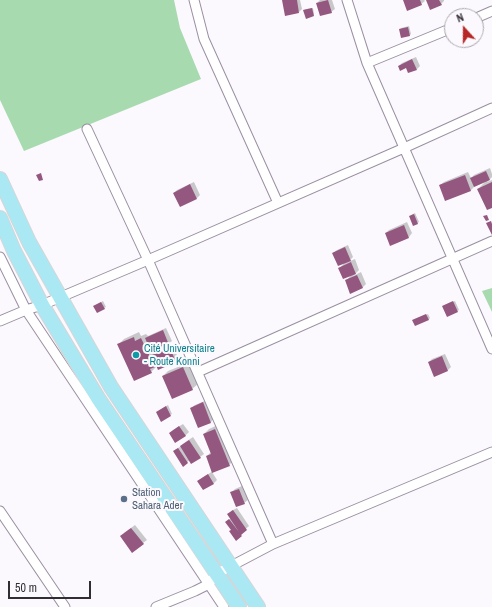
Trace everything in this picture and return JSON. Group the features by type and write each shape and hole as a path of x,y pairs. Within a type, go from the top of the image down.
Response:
{"main road":[{"path":"0,180 29,242 111,387 258,607"},
{"path":"0,218 14,251 42,305 98,398 212,579 239,607"}],"street":[{"path":"194,0 204,39 278,203"},
{"path":"348,0 367,63 492,349"},
{"path":"367,63 444,31"},
{"path":"0,321 42,305 148,260 492,108"},
{"path":"87,129 148,260 273,544"},
{"path":"198,372 492,241"},
{"path":"0,257 26,310 212,579 224,607"},
{"path":"156,607 195,592 231,566 273,544 492,452"},
{"path":"0,511 66,607"}],"green space":[{"path":"0,0 174,0 180,28 201,79 24,151 0,100"},
{"path":"492,288 492,312 482,291"}],"building":[{"path":"282,0 297,0 299,13 285,16"},
{"path":"328,0 332,13 320,16 316,3"},
{"path":"403,0 420,0 422,5 407,11"},
{"path":"426,0 439,0 442,5 430,10"},
{"path":"312,8 314,16 306,19 303,10"},
{"path":"408,27 410,36 401,38 399,29"},
{"path":"412,59 417,70 408,73 406,68 400,71 398,66"},
{"path":"486,171 490,180 474,187 470,178"},
{"path":"41,173 43,180 39,181 36,175"},
{"path":"465,175 471,191 445,201 439,185"},
{"path":"492,182 492,208 487,210 477,189"},
{"path":"190,184 197,199 180,207 173,193"},
{"path":"414,214 418,224 413,226 409,216"},
{"path":"487,215 489,220 486,221 483,216"},
{"path":"491,221 492,224 492,235 486,223"},
{"path":"404,225 409,238 390,246 385,233"},
{"path":"345,247 351,261 338,266 332,253"},
{"path":"351,262 356,274 343,279 338,268"},
{"path":"357,275 363,288 350,294 345,280"},
{"path":"453,301 458,312 447,317 442,306"},
{"path":"101,302 105,309 97,313 93,306"},
{"path":"426,314 429,320 415,326 412,320"},
{"path":"163,330 169,345 151,352 145,338"},
{"name":"Cité Universitaire - Route Konni","path":"134,337 135,341 141,338 155,367 150,369 152,373 134,381 117,344"},
{"path":"170,348 176,362 158,370 152,355"},
{"path":"442,356 448,371 434,377 428,362"},
{"path":"183,367 193,390 172,399 162,376"},
{"path":"203,402 211,423 198,428 190,408"},
{"path":"166,406 171,416 161,422 156,412"},
{"path":"179,426 186,436 175,443 169,433"},
{"path":"215,429 230,466 212,473 206,456 211,454 203,434"},
{"path":"189,440 201,458 191,464 180,446"},
{"path":"178,448 188,463 183,467 173,451"},
{"path":"208,474 214,484 203,490 197,481"},
{"path":"239,489 245,504 236,507 230,492"},
{"path":"233,510 247,530 236,541 225,522 229,519 239,532 227,514"},
{"path":"131,528 144,544 132,553 120,536"}],"place":[{"name":"Cité Universitaire - Route Konni","path":"136,355"},
{"name":"Station Sahara Ader","path":"124,499"}]}
